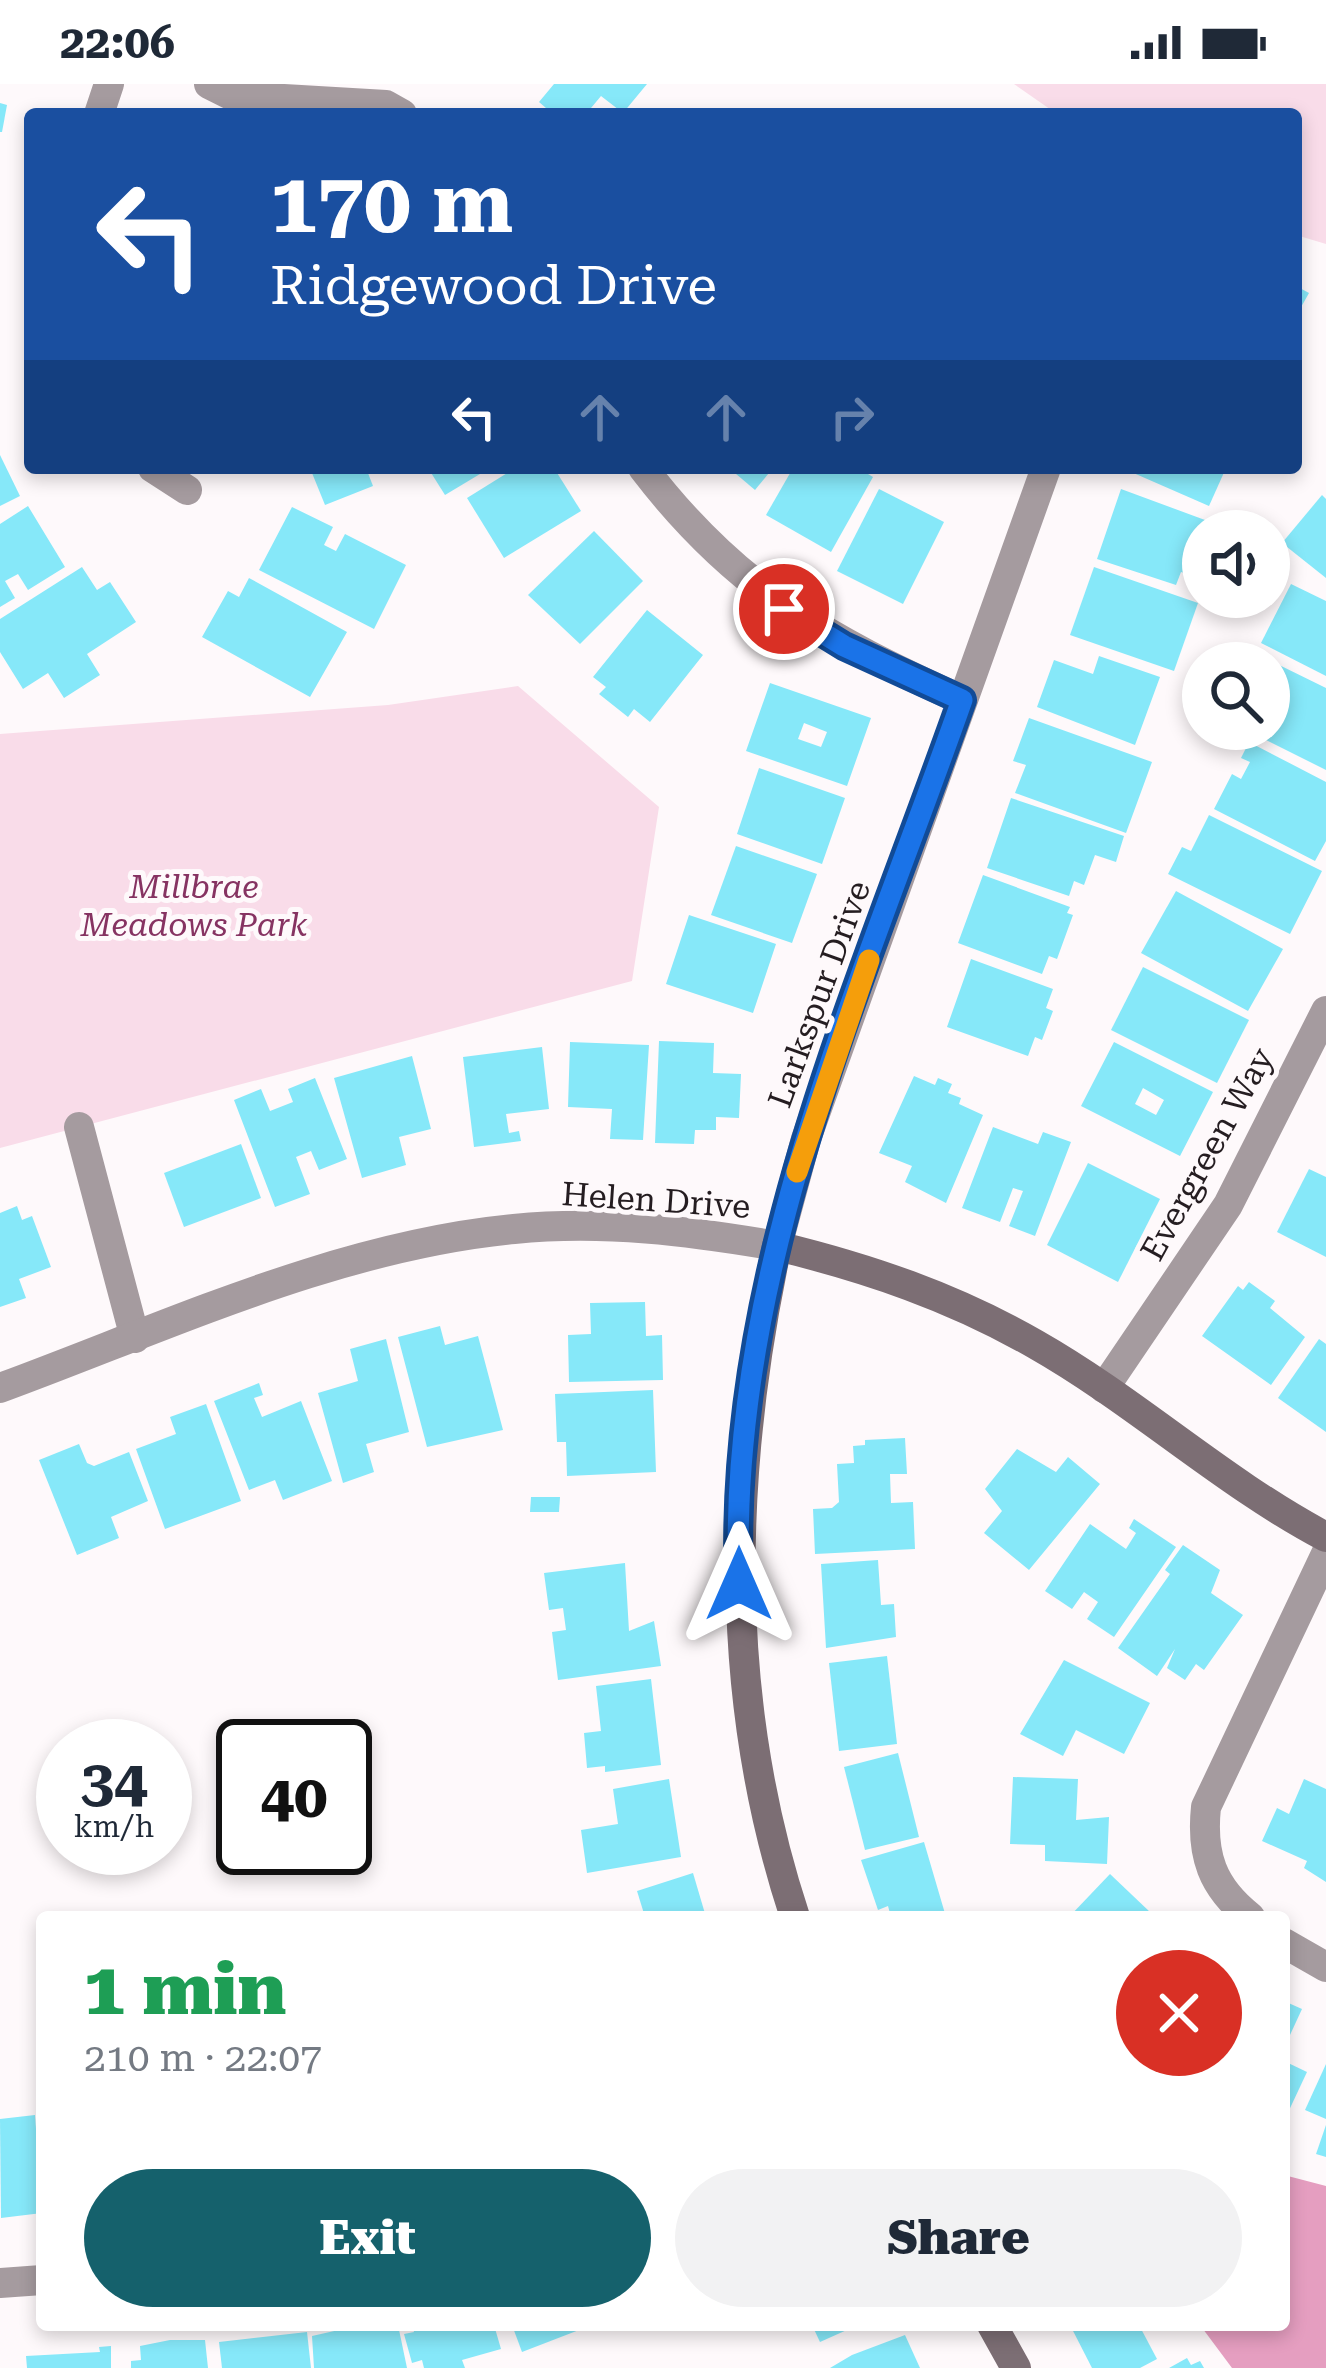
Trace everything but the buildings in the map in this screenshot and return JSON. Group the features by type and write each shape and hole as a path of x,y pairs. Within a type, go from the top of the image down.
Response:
{"street":[{"path":"209,84 233,96 391,108"},
{"path":"162,474 187,490"},
{"path":"648,474 727,563 784,609 844,646 962,700"},
{"name":"Larkspur Drive","path":"793,1911 753,1738 742,1652 741,1455 754,1352 806,1139 1044,474"},
{"name":"Evergreen Way","path":"1104,1388 1228,1205 1326,1011"},
{"path":"79,1127 135,1338"},
{"name":"Helen Drive","path":"0,1388 406,1246 513,1229 598,1225 688,1231 777,1246 916,1286 1038,1345 1210,1468 1326,1537"},
{"path":"1245,1911 1210,1873 1203,1839 1207,1807 1326,1554"},
{"path":"1290,1946 1326,1967"},
{"path":"0,2283 36,2280"},
{"path":"995,2331 1016,2368"}],"green space":[{"path":"1014,84 1326,84 1326,244 1302,237 1302,108 1048,108"},
{"name":"Millbrae Meadows Park","path":"518,686 659,807 632,981 0,1148 0,734 388,705"}],"shaded area":[{"path":"1290,2177 1326,2186 1326,2368 1232,2368 1204,2331 1290,2331"}],"slow traffic":[{"path":"797,1172 869,960"}],"route":[{"path":"739,1584 741,1455 754,1352 777,1246 806,1139 962,700 844,646 784,609"}]}
